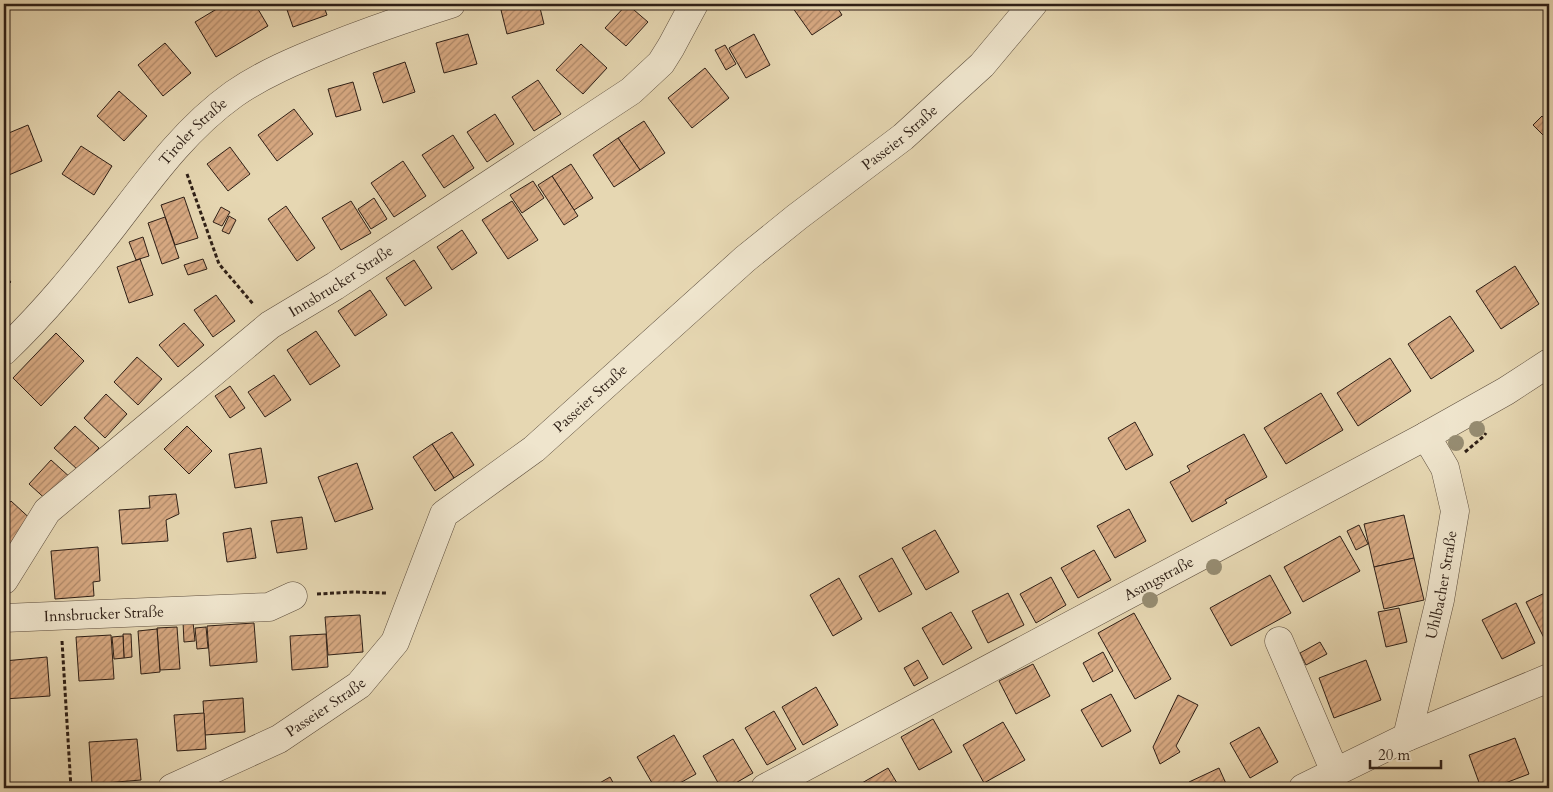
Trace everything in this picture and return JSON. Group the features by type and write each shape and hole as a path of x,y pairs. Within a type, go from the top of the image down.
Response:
{"street":[{"name":"Tiroler Straße","path":"4,351 73,278 177,146 207,116 234,94 255,81 316,52 379,28 451,4"},
{"name":"Innsbrucker Straße","path":"4,580 47,511 270,325 335,286 631,92 661,63 694,4"},
{"name":"Passeier Straße","path":"172,788 279,739 359,685 395,642 444,514 534,449 745,259 903,137 982,65 1033,4"},
{"name":"Asangstraße","path":"765,788 1426,436 1506,391 1549,363"},
{"name":"Uhlbacher Straße","path":"1407,737 1440,600 1456,511 1445,468 1426,436"},
{"name":"Innsbrucker Straße","path":"4,618 269,607 293,596"},
{"path":"1279,641 1335,772"},
{"path":"1303,788 1407,737 1549,678"}],"path":[{"path":"177,146 220,264 270,325"},
{"path":"293,596 377,592"},
{"path":"60,616 71,788"}],"building":[{"path":"225,4 255,4 268,26 216,57 195,22"},
{"path":"285,4 323,4 327,15 293,27"},
{"path":"523,4 539,4 544,24 507,34 501,10"},
{"path":"627,4 648,22 626,46 605,28"},
{"path":"790,4 835,4 842,15 812,35"},
{"path":"468,34 477,64 444,73 436,43"},
{"path":"754,34 770,65 746,78 729,48"},
{"path":"165,43 191,73 163,96 138,65"},
{"path":"581,44 607,68 583,94 556,70"},
{"path":"725,45 736,64 726,70 715,50"},
{"path":"405,62 415,92 383,103 373,73"},
{"path":"705,68 729,98 692,128 668,98"},
{"path":"538,80 561,114 534,131 512,97"},
{"path":"353,82 361,110 336,117 328,89"},
{"path":"119,91 147,116 124,141 97,116"},
{"path":"294,109 313,134 277,161 258,135"},
{"path":"495,114 514,144 487,162 467,132"},
{"path":"1542,116 1549,124 1549,134 1546,138 1533,125"},
{"path":"644,121 665,153 640,170 618,138"},
{"path":"28,125 42,161 4,177 4,135"},
{"path":"453,135 474,168 444,188 422,155"},
{"path":"618,138 640,170 614,187 593,155"},
{"path":"81,146 112,166 94,195 62,174"},
{"path":"230,147 250,174 228,191 207,164"},
{"path":"403,161 426,196 394,217 371,183"},
{"path":"571,164 593,198 574,210 552,176"},
{"path":"552,176 578,216 564,225 538,185"},
{"path":"533,181 544,198 522,213 510,195"},
{"path":"184,197 198,238 175,245 161,205"},
{"path":"374,198 387,219 371,229 358,209"},
{"path":"351,201 371,233 341,250 322,218"},
{"path":"512,201 538,240 508,259 482,220"},
{"path":"286,206 315,248 297,261 268,219"},
{"path":"221,207 230,212 222,226 213,222"},
{"path":"229,216 236,220 229,234 222,231"},
{"path":"165,217 179,258 162,264 148,223"},
{"path":"462,230 477,253 452,270 437,247"},
{"path":"143,237 149,256 136,260 129,242"},
{"path":"140,259 153,295 129,303 117,267"},
{"path":"203,259 207,269 188,275 184,265"},
{"path":"414,260 432,288 405,306 386,278"},
{"path":"1515,266 1539,304 1501,329 1476,291"},
{"path":"4,274 11,282 4,289"},
{"path":"370,290 387,315 355,336 338,311"},
{"path":"216,295 235,321 213,337 194,310"},
{"path":"1450,316 1474,351 1431,379 1408,344"},
{"path":"184,323 204,345 178,367 159,345"},
{"path":"316,331 340,366 310,385 287,350"},
{"path":"56,333 84,361 41,406 13,378"},
{"path":"137,357 162,379 138,405 114,382"},
{"path":"1390,358 1411,391 1358,426 1337,393"},
{"path":"274,375 291,400 265,417 248,392"},
{"path":"230,386 245,408 230,418 215,396"},
{"path":"1321,393 1343,430 1286,464 1264,428"},
{"path":"106,394 127,414 105,438 84,418"},
{"path":"1135,422 1153,455 1126,470 1108,438"},
{"path":"75,426 99,448 78,470 54,448"},
{"path":"187,426 212,451 189,474 164,449"},
{"path":"452,432 474,465 454,478 432,444"},
{"path":"1244,434 1267,477 1225,500 1227,503 1192,522 1170,482 1190,471 1187,466"},
{"path":"432,444 454,478 435,491 413,457"},
{"path":"261,448 267,483 235,488 229,454"},
{"path":"51,460 72,479 50,503 29,484"},
{"path":"357,463 373,509 335,522 318,477"},
{"path":"176,494 179,514 166,520 168,541 122,544 119,510 150,508 149,496"},
{"path":"11,501 35,523 13,546 4,537 4,509"},
{"path":"1129,509 1146,541 1115,558 1097,526"},
{"path":"1404,515 1414,558 1374,567 1364,524"},
{"path":"302,517 307,549 277,553 271,521"},
{"path":"1359,525 1368,544 1356,550 1347,531"},
{"path":"251,528 256,558 227,562 223,533"},
{"path":"935,530 959,572 926,590 902,548"},
{"path":"1340,536 1360,571 1303,602 1284,567"},
{"path":"98,547 100,581 93,582 94,596 55,599 51,551"},
{"path":"1094,550 1111,580 1078,598 1061,568"},
{"path":"892,558 912,594 879,612 859,576"},
{"path":"1414,558 1424,600 1384,609 1374,567"},
{"path":"1270,575 1291,613 1231,646 1210,608"},
{"path":"1051,577 1066,605 1036,623 1020,594"},
{"path":"839,578 862,619 833,636 810,595"},
{"path":"1549,591 1549,638 1545,640 1526,602"},
{"path":"1008,593 1024,625 988,643 972,611"},
{"path":"1516,603 1535,643 1502,659 1482,620"},
{"path":"1399,608 1407,642 1386,647 1378,612"},
{"path":"951,612 972,648 943,665 922,628"},
{"path":"1134,613 1171,679 1135,699 1098,633"},
{"path":"360,615 363,652 328,655 325,617"},
{"path":"183,622 193,622 195,641 184,642"},
{"path":"254,623 257,662 210,666 207,626"},
{"path":"177,627 180,669 160,670 157,628"},
{"path":"206,627 208,648 197,649 195,628"},
{"path":"157,629 160,672 141,674 138,631"},
{"path":"123,634 131,634 132,657 124,658"},
{"path":"326,634 328,667 292,670 290,636"},
{"path":"111,635 114,679 79,681 76,637"},
{"path":"123,636 124,658 114,659 112,637"},
{"path":"1320,642 1327,654 1306,665 1300,653"},
{"path":"1103,652 1113,671 1093,682 1083,663"},
{"path":"47,657 50,696 4,699 4,661"},
{"path":"918,660 928,678 914,686 904,668"},
{"path":"1366,660 1381,700 1334,718 1319,678"},
{"path":"1033,664 1050,696 1016,714 999,681"},
{"path":"816,687 838,725 803,745 782,707"},
{"path":"1111,694 1131,731 1102,747 1081,710"},
{"path":"1178,695 1198,705 1176,746 1180,752 1160,764 1153,747"},
{"path":"243,698 245,732 205,735 203,701"},
{"path":"774,711 796,749 767,765 745,728"},
{"path":"204,713 206,749 177,751 174,715"},
{"path":"933,719 952,752 919,770 901,737"},
{"path":"1003,722 1025,760 984,783 963,745"},
{"path":"1259,727 1278,762 1250,778 1230,743"},
{"path":"674,735 696,774 671,788 655,788 637,757"},
{"path":"1515,738 1529,774 1492,788 1481,788 1469,755"},
{"path":"137,739 141,780 92,784 89,742"},
{"path":"733,739 753,773 727,788 721,788 703,756"},
{"path":"888,768 900,788 855,788 855,787"},
{"path":"1219,768 1228,788 1192,788 1189,782"},
{"path":"610,777 616,788 591,788"}]}
